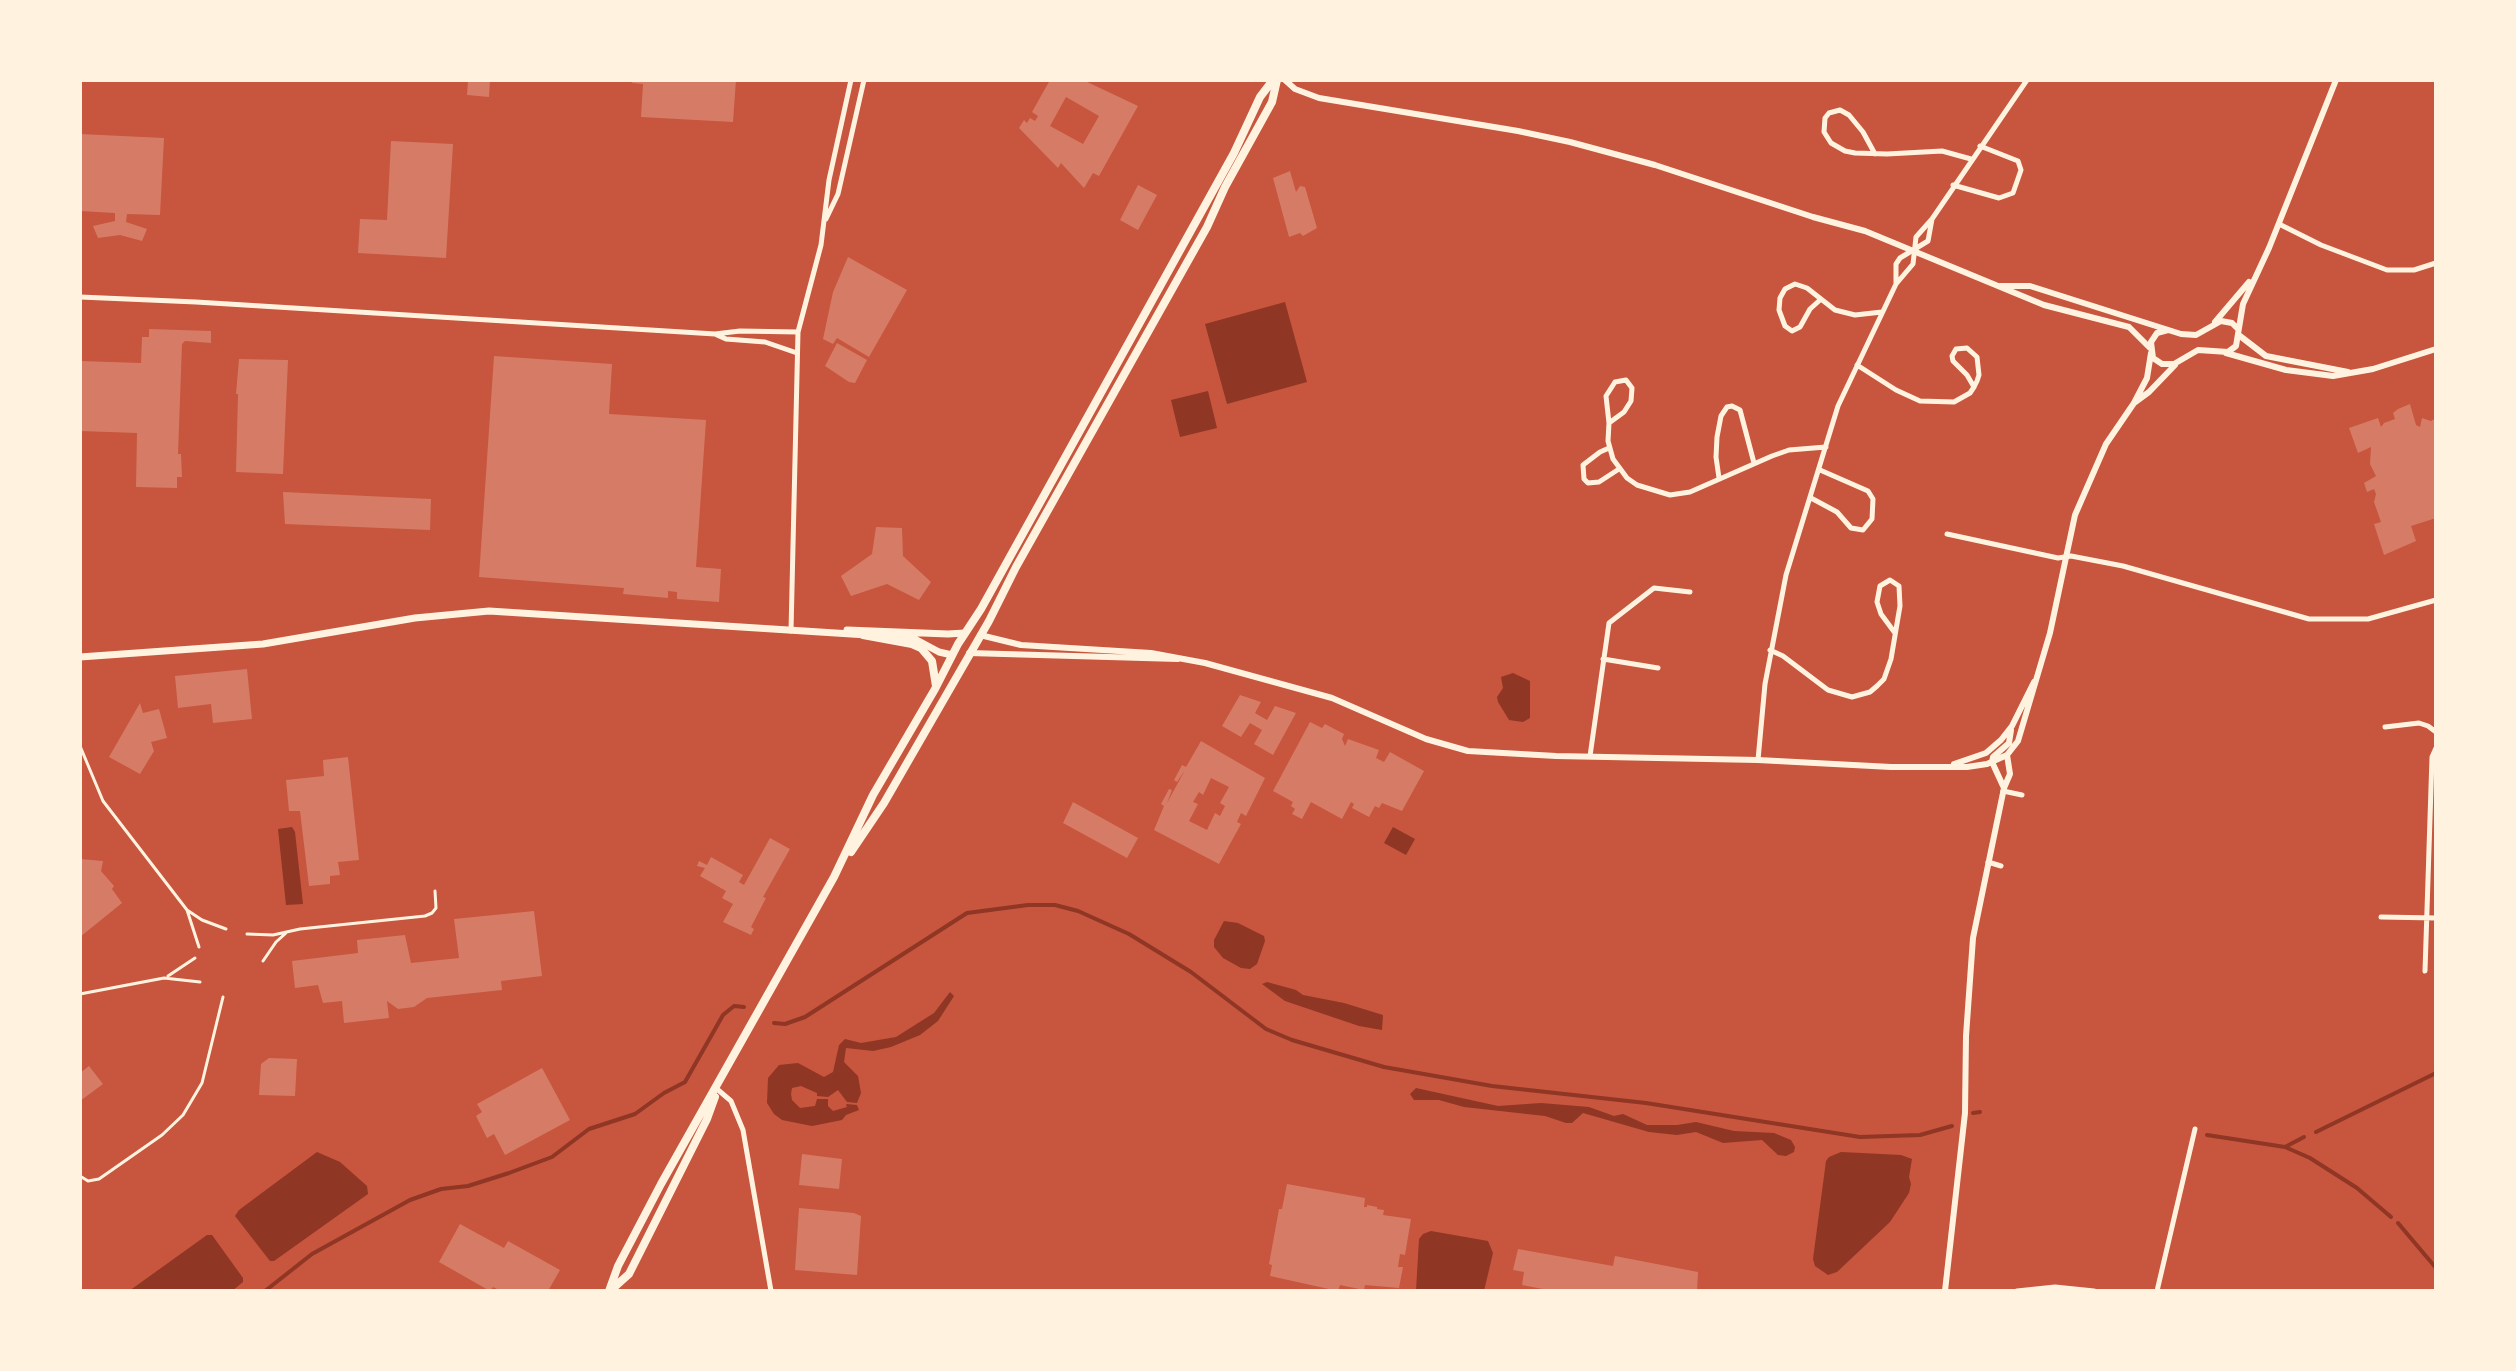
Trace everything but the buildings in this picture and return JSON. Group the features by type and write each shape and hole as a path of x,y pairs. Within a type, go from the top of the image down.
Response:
{"main road":[{"path":"609,1291 618,1266 661,1184 834,877 873,795 1151,303 1234,153 1260,97 1275,80"},
{"path":"834,877 884,803 1207,227 1225,187 1272,102 1275,80"},
{"path":"80,657 251,645 415,618 489,611 911,637 939,652 952,655 968,653"},
{"path":"817,632 862,629 980,635"},
{"path":"863,635 921,648 932,661 935,689"},
{"path":"609,1291 629,1274 707,1119 717,1089"}],"street":[{"path":"791,631 798,332 821,245 829,180 851,80"},
{"path":"824,223 838,194 864,80"},
{"path":"1285,80 1295,89 1319,98 1518,131 1613,153 1865,231 2013,294 2129,327 2162,364 2179,361"},
{"path":"1758,760 1770,650 1786,575 1838,406 1896,284 1913,264 1913,250 1920,231 1932,219 2027,80"},
{"path":"2223,352 2233,349 2239,334 2240,311 2279,224 2336,80"},
{"path":"1875,154 1849,115 1835,109 1829,113 1823,125 1831,143 1845,151 1875,154 1942,151 1971,159"},
{"path":"1953,185 1999,198 2013,193 2021,170 2018,161 1980,146"},
{"path":"1896,284 1896,264 1900,258 1928,241 1932,219"},
{"path":"2279,224 2321,245 2387,270 2414,270 2436,263"},
{"path":"2212,326 2254,276"},
{"path":"1820,300 1810,309 1800,327 1792,331 1785,326 1779,310 1780,298 1785,289 1801,284 1835,310 1844,313 1883,312"},
{"path":"2000,286 2030,286 2168,330 2196,335 2227,321 2266,356 2352,373"},
{"path":"80,297 715,334 798,332"},
{"path":"980,635 1021,645 1185,658 1316,693 1426,739 1459,749 1489,753 1891,767 1967,767 1992,762 2007,755 2018,741 2052,621 2064,557 2084,493 2106,444 2147,378 2153,337 2168,330"},
{"path":"715,334 726,339 765,342 797,353"},
{"path":"1857,365 1907,396 1931,403 1954,402 1964,399 1974,387 1979,375 1977,357 1967,348 1956,349 1953,361 1974,387"},
{"path":"2134,403 2179,361 2198,350 2223,352 2286,370 2333,376 2373,369 2436,349"},
{"path":"1609,423 1624,412 1631,401 1632,388 1626,380 1615,382 1606,396 1609,448 1619,469 1637,485 1670,495 1690,492 1789,450 1826,447"},
{"path":"1719,478 1717,437 1721,416 1727,407 1740,410 1754,463"},
{"path":"1609,448 1583,465 1584,479 1588,483 1599,482 1619,469"},
{"path":"1811,498 1837,512 1851,528 1863,530 1872,519 1873,499 1868,491 1820,470"},
{"path":"1947,534 2123,566 2309,619 2351,621 2385,616 2436,600"},
{"path":"1770,650 1783,656 1828,690 1852,697 1870,692 1884,679 1900,614 1900,591 1897,582 1890,580 1880,586 1877,602 1881,614 1895,633"},
{"path":"1590,756 1606,629 1613,618 1654,588 1690,592"},
{"path":"968,653 1144,660 1185,658"},
{"path":"1603,659 1658,668"},
{"path":"1951,766 1986,753 2001,740 2011,727 2037,675"},
{"path":"2385,727 2419,723 2436,732"},
{"path":"2003,790 1992,762 1993,757 2009,743 2011,727"},
{"path":"2425,971 2432,757 2436,748"},
{"path":"1945,1291 1965,1113 1966,1036 1973,938 2003,790 2011,770 2007,755"},
{"path":"2003,790 2022,795"},
{"path":"1988,862 2001,866"},
{"path":"2381,917 2436,918"},
{"path":"717,1089 731,1101 743,1130 771,1291"},
{"path":"2157,1291 2195,1129"},
{"path":"2017,1291 2055,1287 2094,1291"}],"lane":[{"path":"80,746 103,801 187,910 202,920 226,929"},
{"path":"247,934 286,933 425,916 436,908 435,891"},
{"path":"187,910 199,947"},
{"path":"263,961 286,933"},
{"path":"164,978 195,958"},
{"path":"80,994 164,978 200,982"},
{"path":"80,1176 93,1181 108,1174 162,1135 183,1115 202,1083 223,997"}],"shaded area":[{"path":"1285,302 1307,382 1227,404 1205,324"},
{"path":"1208,391 1217,428 1180,437 1171,400"},
{"path":"1513,673 1530,681 1530,718 1523,722 1509,720 1498,702 1497,697 1503,688 1501,677"},
{"path":"292,827 303,904 286,905 278,829"},
{"path":"1393,827 1415,839 1406,855 1384,843"},
{"path":"1224,921 1238,923 1264,936 1257,964 1250,969 1241,968 1223,958 1214,947 1214,940"},
{"path":"1267,982 1303,995 1383,1015 1382,1030 1359,1026 1285,1001 1262,984"},
{"path":"950,992 954,996 938,1021 920,1035 873,1051 846,1048 844,1062 858,1076 861,1093 857,1103 847,1102 838,1090 828,1097 817,1096 817,1093 801,1086 792,1088 792,1100 800,1108 815,1106 817,1099 828,1099 828,1106 833,1111 847,1107 846,1104 857,1105 859,1110 842,1120 812,1126 782,1120 774,1114 767,1103 768,1078 779,1065 798,1063 824,1077 833,1072 839,1045 845,1039 861,1043 896,1037 934,1013"},
{"path":"1416,1088 1498,1106 1541,1103 1589,1107 1614,1116 1623,1114 1647,1125 1696,1122 1734,1131 1774,1133 1791,1140 1795,1147 1794,1152 1786,1156 1778,1155 1762,1140 1723,1143 1696,1132 1677,1135 1649,1132 1583,1113 1572,1123 1566,1123 1545,1116 1464,1107 1439,1100 1414,1100 1410,1094"},
{"path":"317,1152 340,1162 367,1186 368,1194 270,1261 235,1216"},
{"path":"1841,1152 1901,1155 1912,1159 1911,1184 1909,1193 1890,1222 1837,1272 1828,1275 1815,1266 1813,1259 1826,1161"},
{"path":"1431,1231 1488,1241 1493,1253 1484,1291 1416,1291 1419,1239"},
{"path":"207,1235 212,1235 243,1278 243,1282 232,1291 129,1291"}],"waterway":[{"path":"774,1023 785,1024 805,1017 967,913 1028,905 1055,905 1078,911 1129,934 1191,972 1266,1029 1292,1040 1384,1067 1492,1086 1646,1103 1860,1137 1920,1135 1952,1126"},
{"path":"265,1291 312,1254 410,1200 441,1189 468,1186 552,1157 589,1129 635,1114 685,1082 723,1015 734,1006 744,1007"},
{"path":"2316,1132 2436,1073"},
{"path":"1973,1113 1980,1112"},
{"path":"2207,1135 2285,1147 2310,1158 2357,1188 2391,1217"},
{"path":"2285,1147 2304,1137"},
{"path":"2398,1223 2436,1268"}]}
